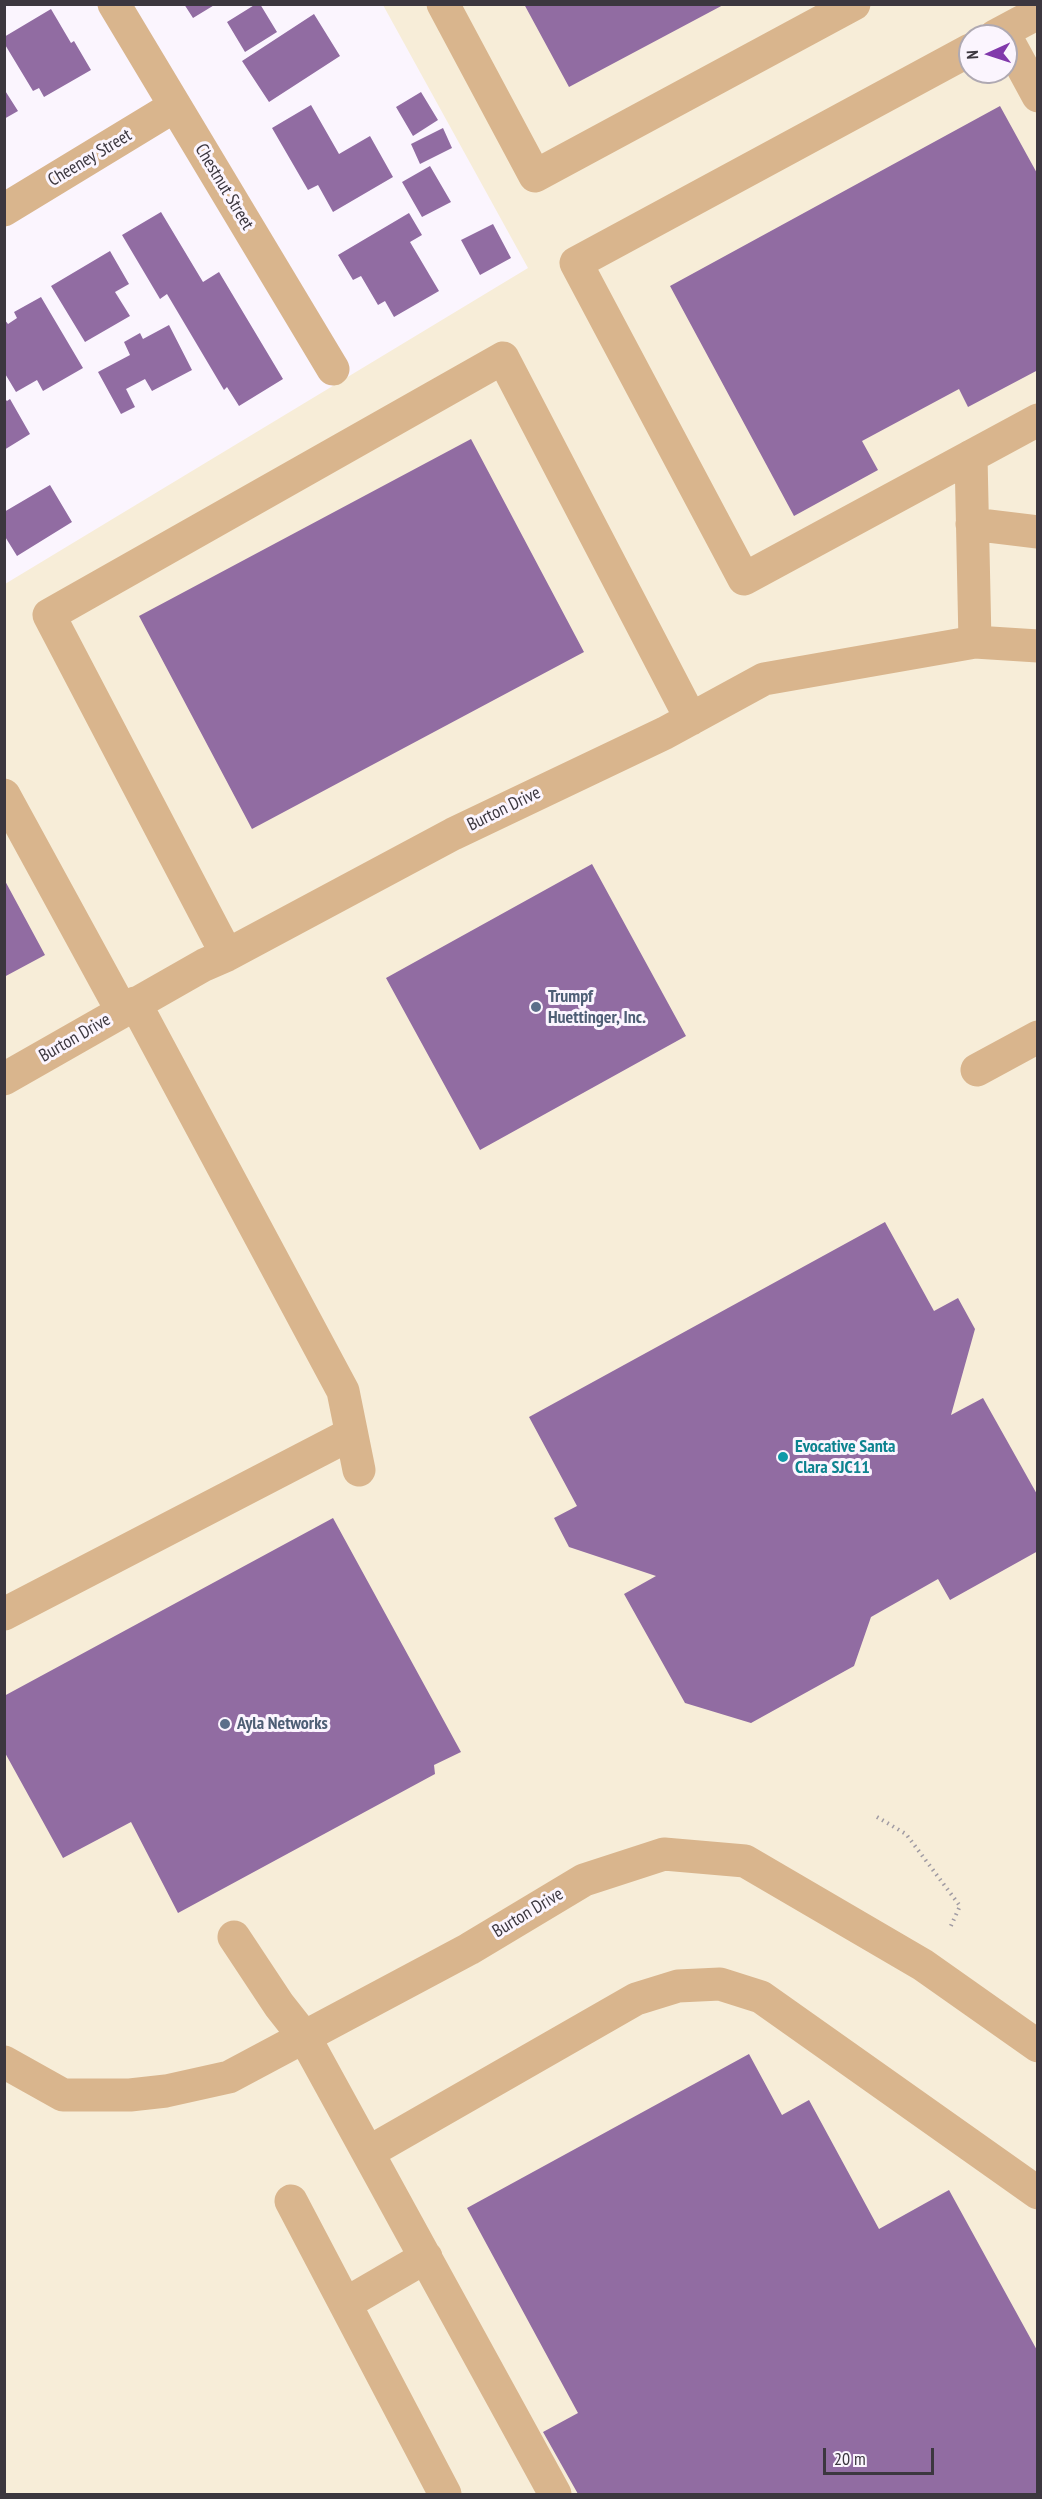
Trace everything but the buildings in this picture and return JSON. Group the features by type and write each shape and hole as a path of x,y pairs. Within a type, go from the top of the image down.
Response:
{"street":[{"name":"Chestnut Street","path":"114,4 333,369"},
{"path":"443,4 535,176 854,4"},
{"path":"1018,25 1038,13"},
{"path":"958,56 576,263 744,579 1038,420"},
{"path":"1018,62 1038,96"},
{"name":"Cheeney Street","path":"4,210 175,106"},
{"path":"227,955 49,615 503,358 691,719"},
{"path":"971,456 975,642"},
{"path":"972,524 1038,532"},
{"name":"Burton Drive","path":"4,1078 204,965 227,955 453,834 691,719 764,680 975,642 1038,646"},
{"path":"4,795 128,1007 343,1391 359,1470"},
{"path":"977,1070 1038,1037"},
{"path":"4,1614 351,1434"},
{"name":"Burton Drive","path":"4,2062 63,2095 130,2095 166,2091 229,2077 469,1949 584,1880 664,1854 745,1861 923,1965 1038,2046"},
{"path":"234,1937 279,2005 305,2038 555,2494"},
{"path":"369,2152 636,1999 678,1986 720,1984 761,1997 1038,2193"},
{"path":"291,2201 445,2494"},
{"path":"345,2304 426,2257"}],"path":[{"path":"877,1817 906,1834 960,1906 949,1930"}],"shaded area":[{"path":"383,5 1037,5 1037,2494 5,2494 5,584 528,268"}],"place":[{"name":"Trumpf Huettinger, Inc.","path":"536,1007"},
{"name":"Evocative Santa Clara SJC11","path":"783,1457"},
{"name":"Ayla Networks","path":"225,1724"}]}
